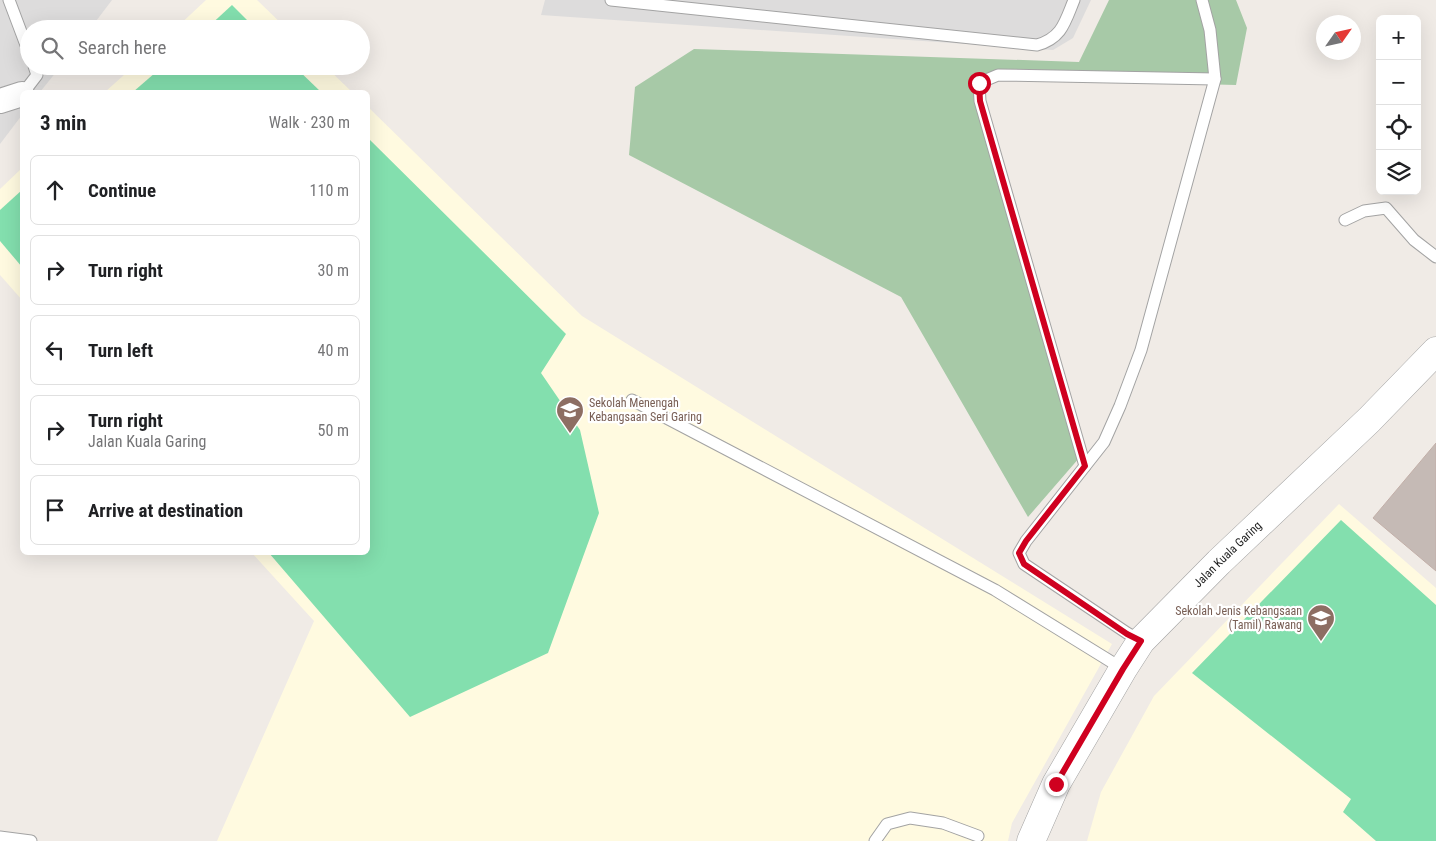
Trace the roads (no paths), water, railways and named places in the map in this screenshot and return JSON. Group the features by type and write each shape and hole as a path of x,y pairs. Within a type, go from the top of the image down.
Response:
{"street":[{"path":"0,101 20,94"},
{"name":"Jalan Kuala Garing","path":"1031,841 1056,784 1141,641 1219,562 1369,420 1436,351"}],"lane":[{"path":"9,0 20,30"},
{"path":"610,0 1037,45 1048,42 1060,32 1074,0"},
{"path":"1141,641 1127,634 1024,564 1019,553 1026,541 1104,442 1141,350 1216,78 1210,30 1202,0"},
{"path":"25,90 37,75"},
{"path":"1085,466 980,101 979,83 998,75 1216,78"},
{"path":"1345,220 1364,211 1386,208 1414,240 1436,256"},
{"path":"632,400 995,590 1123,669"},
{"path":"875,841 887,824 910,818 943,823 978,836"},
{"path":"0,836 31,841"}],"place":[{"name":"Sekolah Menengah Kebangsaan Seri Garing","path":"570,434"},
{"name":"Sekolah Jenis Kebangsaan (Tamil) Rawang","path":"1321,642"}]}
